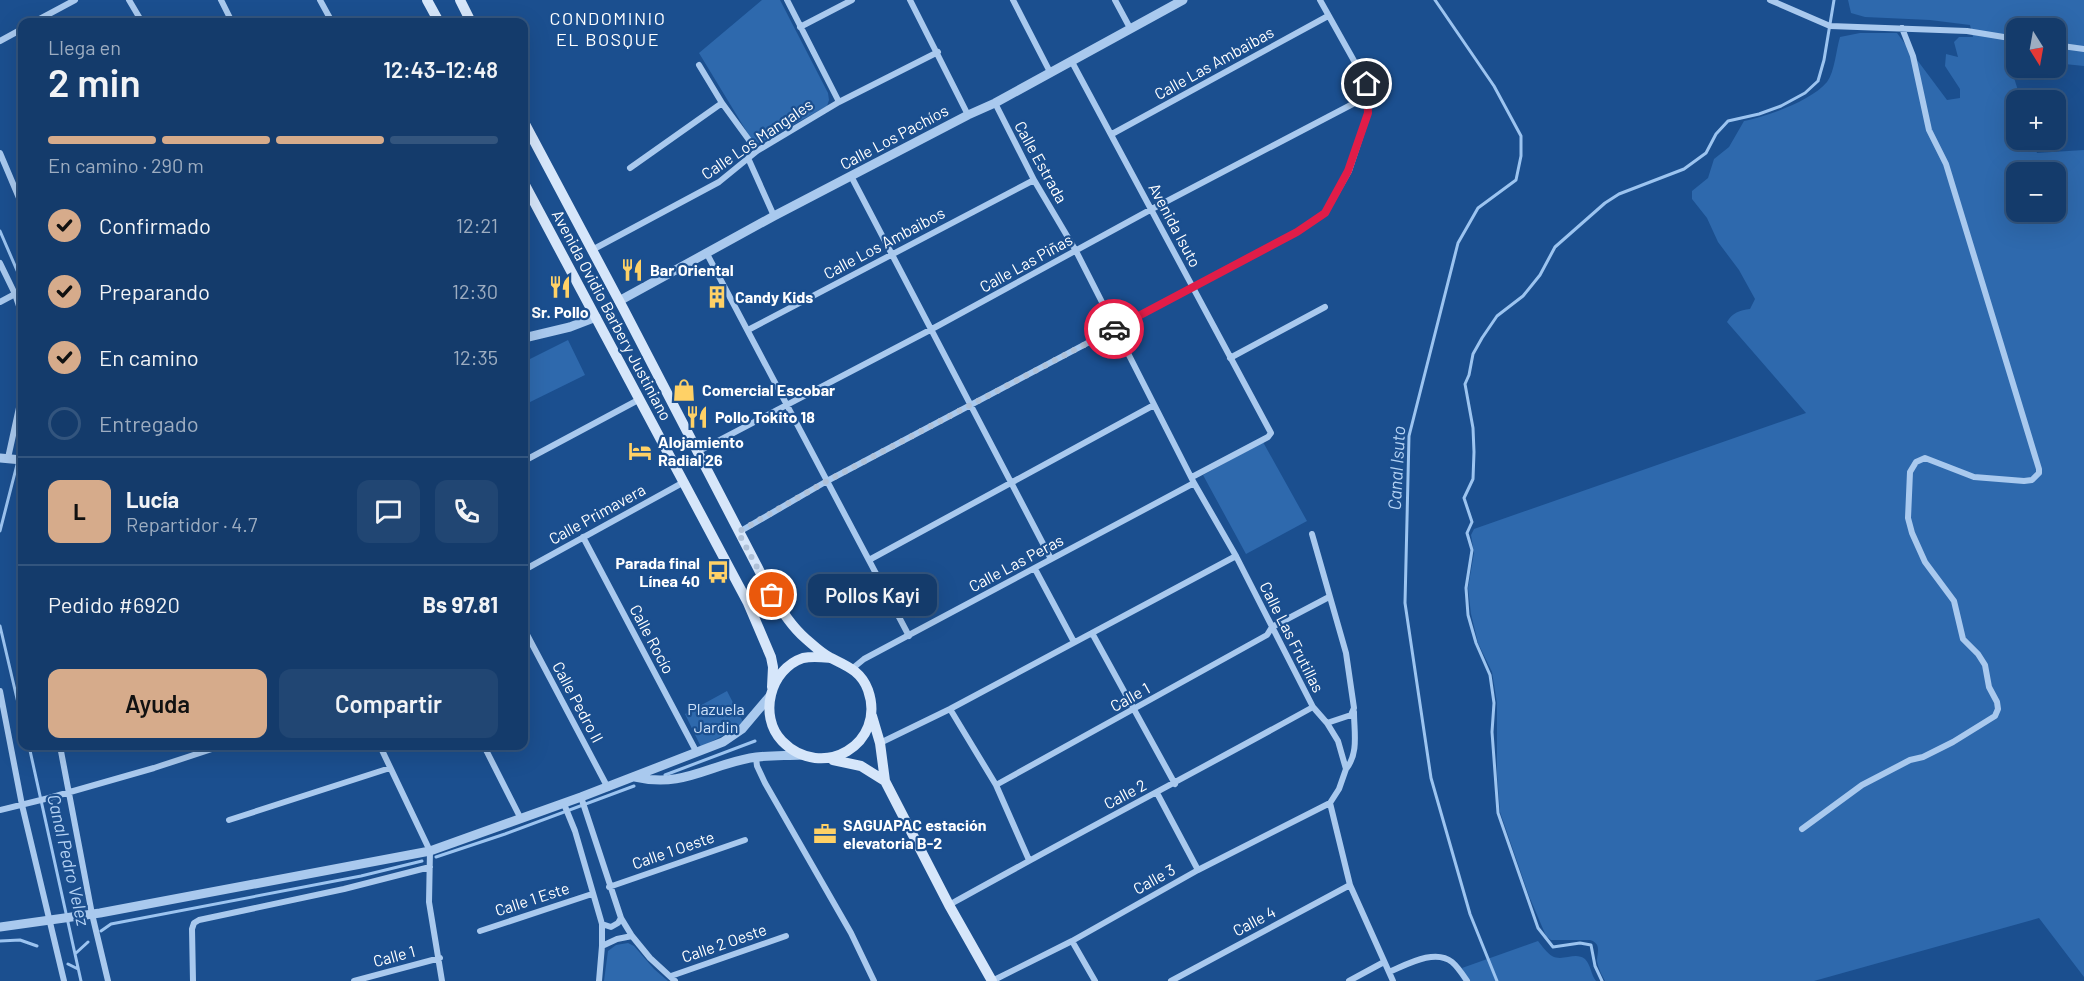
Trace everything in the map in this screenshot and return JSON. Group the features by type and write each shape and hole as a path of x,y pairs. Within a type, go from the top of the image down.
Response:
{"main road":[{"path":"427,0 437,18"},
{"path":"460,0 469,18"},
{"name":"Avenida Ovidio Barbery Justiniano","path":"528,130 772,595 803,637 830,658"},
{"name":"Avenida Ovidio Barbery Justiniano","path":"528,190 748,603 771,657 773,667 771,693"},
{"path":"748,603 763,605 772,595"},
{"path":"885,781 861,766 801,755 789,748 778,737 772,725 769,710 771,693 787,668 801,659 816,656 830,658 853,668 867,687 880,743 885,781 949,905 992,981"},
{"path":"823,758 847,753 858,743 869,723 871,711"}],"street":[{"path":"49,18 75,0"},
{"path":"129,0 139,18"},
{"path":"221,0 230,18"},
{"path":"320,0 330,18"},
{"path":"787,0 839,102"},
{"path":"800,27 852,0"},
{"path":"910,0 938,51 968,115"},
{"path":"1013,0 1050,72"},
{"path":"1115,0 1130,28"},
{"name":"Calle Los Pachíos","path":"619,301 774,216 1072,62 1183,0"},
{"path":"738,532 827,481 1297,232 1325,213 1348,171 1368,113 1368,96 1367,84 1320,0"},
{"path":"1770,0 1830,26 1967,31 2006,37"},
{"name":"Calle Las Ambaibas","path":"1112,134 1328,16"},
{"path":"1802,829 1862,785 1953,742 1995,716 1998,710 1997,702 1989,687 1985,664 1963,639 1954,601 1925,562 1912,533 1908,518 1910,472 1916,462 1925,458 1974,477 2024,481 2032,480 2039,473 1946,164 1929,130 1913,56 1902,28"},
{"path":"0,41 18,31"},
{"path":"2066,47 2084,49"},
{"name":"Calle Los Mangales","path":"591,251 719,182 757,151 839,102 938,51"},
{"name":"Avenida Isuto","path":"1072,62 1271,433"},
{"path":"699,65 722,103 757,151"},
{"name":"Calle Las Piñas","path":"697,452 1368,96"},
{"path":"630,168 722,103"},
{"name":"Calle Estrada","path":"994,103 1034,180 1076,250 1154,405"},
{"path":"0,153 18,196"},
{"path":"748,158 774,216"},
{"path":"851,176 1051,559"},
{"name":"Calle Los Ambaibos","path":"748,330 1034,180"},
{"path":"706,252 909,636"},
{"path":"0,263 18,303"},
{"path":"0,302 15,294"},
{"path":"1230,358 1325,308"},
{"path":"528,337 570,327 596,317"},
{"path":"528,459 640,399"},
{"path":"869,560 1154,405"},
{"name":"Calle Las Frutillas","path":"1154,405 1236,556 1313,707 1327,723 1338,741 1346,769"},
{"path":"11,459 18,418"},
{"name":"Calle Las Peras","path":"853,668 864,659 1035,569 1268,437 1271,433"},
{"name":"Calle Primavera","path":"528,568 684,482"},
{"path":"1312,534 1346,653 1354,712 1353,761 1346,769 1339,789 1330,803 1350,885 1393,981"},
{"name":"Calle Rocío","path":"583,537 698,753"},
{"path":"880,743 950,709 1236,556"},
{"path":"1035,569 1074,642"},
{"name":"Calle 1","path":"996,785 1267,635 1272,627 1329,597"},
{"path":"1092,633 1174,784"},
{"name":"Calle Pedro II","path":"528,637 608,788"},
{"path":"0,691 22,805 64,981"},
{"path":"0,927 87,915 430,851 521,819 567,809 583,803 608,788 723,742 742,729 771,693"},
{"name":"Calle 2","path":"949,905 1313,707"},
{"path":"950,709 996,785 1029,860"},
{"path":"1327,723 1354,712"},
{"path":"61,750 87,915 108,981"},
{"path":"0,810 154,768 209,750"},
{"path":"382,750 430,851 429,902 442,981"},
{"path":"486,750 521,819"},
{"path":"635,777 667,781 756,758 801,755"},
{"path":"756,758 765,783 851,933 874,981"},
{"path":"229,820 390,768"},
{"path":"1157,793 1198,870"},
{"path":"583,803 621,918 650,958 673,979"},
{"name":"Calle 3","path":"992,981 1072,941 1198,870 1330,803"},
{"path":"567,809 602,924 599,981"},
{"name":"Calle 1 Oeste","path":"609,887 745,840"},
{"path":"194,981 192,929 199,920 344,889 430,867"},
{"name":"Calle 4","path":"1171,981 1350,885"},
{"name":"Calle 1 Este","path":"480,931 592,894"},
{"path":"602,924 611,927 621,918"},
{"path":"602,946 617,939 632,936"},
{"name":"Calle 2 Oeste","path":"673,979 786,936"},
{"path":"1072,941 1095,981"},
{"path":"1389,972 1437,956 1455,963 1467,981"},
{"name":"Calle 1","path":"354,981 440,958"},
{"path":"1349,981 1384,962"}],"green space":[{"path":"762,0 780,0 828,93 829,100 827,106 760,143 753,142 699,53"},
{"path":"1848,0 2084,0 2084,66 2066,64 2066,18 2006,18 2006,78 2014,78 2018,90 2006,90 2006,150 2036,150 2037,153 2084,150 2084,977 2039,918 1814,981 1605,981 1598,966 1598,949 1594,942 1590,940 1551,940 1546,936 1529,896 1500,812 1497,774 1497,703 1492,672 1478,643 1468,588 1474,553 1471,535 1474,529 1806,413 1727,322 1737,312 1750,309 1755,299 1739,270 1718,242 1707,218 1692,199 1692,191 1708,178 1714,159 1729,147 1744,121 1800,101 1827,82 1834,66 1840,37 1860,33 1897,33 1947,100 1960,98 1960,89 1945,66 1946,54 1958,57 1954,42 1959,37 1973,37 1970,25 1930,20 1865,17 1851,13"},
{"path":"568,340 585,375 528,403 528,360"},
{"path":"1263,442 1307,521 1246,554 1203,475"},
{"name":"Plazuela Jardin","path":"727,691 743,722 735,729 701,747 685,714"},
{"path":"1538,941 1556,958 1577,956 1585,959 1596,981 1468,981 1462,968"},
{"path":"628,943 634,946 668,981 604,981 608,951 616,945"}],"waterway":[{"name":"Canal Isuto","path":"1435,0 1494,86 1521,136 1521,156 1516,180 1478,208 1458,243 1409,436 1405,603 1431,778 1470,914 1497,981"},
{"path":"1602,981 1595,966 1591,945 1580,943 1553,947 1538,928 1498,813 1492,732 1494,703 1490,675 1476,643 1468,615 1466,588 1472,550 1467,533 1472,522 1464,498 1473,479 1474,452 1473,428 1465,384 1473,354 1497,316 1523,296 1540,275 1555,247 1605,203 1619,194 1684,169 1706,153 1716,134 1728,121 1781,106 1805,93 1818,81 1824,60 1834,0"},
{"name":"Canal Pedro Velez","path":"0,231 18,273"},
{"name":"Canal Pedro Velez","path":"0,531 18,461"},
{"name":"Canal Pedro Velez","path":"0,626 18,703"},
{"path":"665,775 755,741"},
{"name":"Canal Pedro Velez","path":"30,750 81,981"},
{"path":"436,857 634,786"},
{"path":"101,931 111,924 361,876 422,861"},
{"path":"0,941 20,940 37,946"},
{"path":"76,953 88,942"},
{"path":"68,964 78,969"}],"way so far":[{"path":"772,595 738,532 827,481 1114,329"}],"place":[{"name":"Bar Oriental","path":"632,270"},
{"name":"Sr. Pollo","path":"560,287"},
{"name":"Candy Kids","path":"717,297"},
{"name":"Comercial Escobar","path":"684,390"},
{"name":"Pollo Tokito 18","path":"697,417"},
{"name":"Alojamiento Radial 26","path":"640,451"},
{"name":"Parada final Línea 40","path":"718,572"},
{"name":"Pollos Kayi","path":"772,595"},
{"name":"SAGUAPAC estación elevatoria B-2","path":"825,834"}],"district":[{"name":"CONDOMINIO EL BOSQUE","path":"608,29"}],"route":[{"path":"1114,329 1297,232 1325,213 1348,171 1368,113 1367,84"}]}
